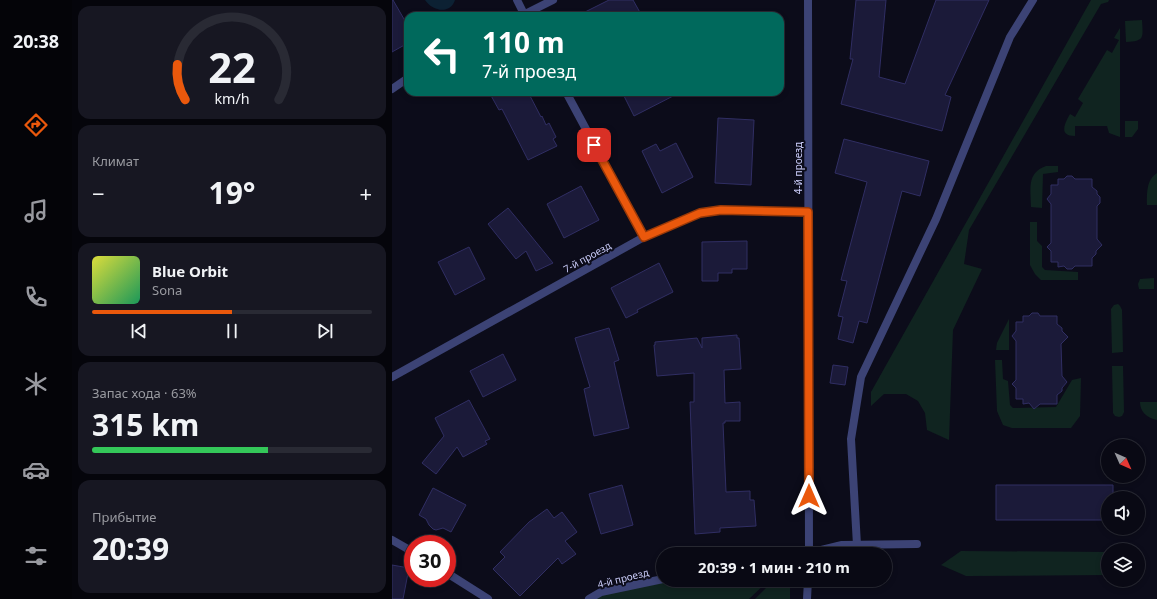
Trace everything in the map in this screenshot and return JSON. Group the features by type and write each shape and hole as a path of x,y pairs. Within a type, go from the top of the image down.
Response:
{"street":[{"path":"517,0 523,12"},
{"path":"530,12 553,0"},
{"name":"4-й проезд","path":"808,0 809,547"},
{"path":"857,545 851,439 861,377 936,219 1010,37 1033,0"},
{"path":"392,89 404,81"},
{"path":"568,96 644,237"},
{"name":"7-й проезд","path":"392,377 644,237 700,213 721,210 808,212"},
{"path":"392,540 404,547"},
{"path":"834,547 842,545 916,544"},
{"path":"456,579 488,599"},
{"name":"4-й проезд","path":"589,599 602,592 656,580"},
{"path":"807,599 808,587"}],"green space":[{"path":"1091,0 1109,0 1108,2 1101,4 969,230 964,264 982,269 953,330 949,440 927,430 925,413 918,401 906,394 884,394 871,406 871,392"},
{"path":"1142,20 1142,37 1137,41 1126,42 1125,21"},
{"path":"1120,28 1120,137 1109,133 1107,126 1075,126 1075,136 1066,134 1064,128 1070,114 1075,117 1083,103 1078,99 1107,50 1112,53 1119,40 1114,38"},
{"path":"1125,121 1138,121 1138,129 1132,137 1125,137"},
{"path":"1046,166 1058,166 1058,172 1043,174 1042,208 1031,207 1030,188 1032,178 1035,173"},
{"path":"1157,173 1157,205 1147,205 1149,183 1153,176"},
{"path":"1030,222 1037,222 1037,241 1042,246 1042,267 1045,270 1078,272 1078,280 1041,280 1035,274 1030,265"},
{"path":"1154,278 1154,289 1139,289 1138,284 1140,279"},
{"path":"1118,304 1122,310 1123,352 1112,353 1111,309 1114,305"},
{"path":"1009,319 1009,350 996,350 997,343"},
{"path":"995,360 1002,360 1003,379 1008,381 1010,405 1013,408 1056,407 1072,380 1081,378 1080,416 1071,428 1012,428 1003,425 997,411"},
{"path":"1112,366 1123,366 1124,412 1122,416 1119,417 1115,416 1113,413"},
{"path":"1140,402 1157,402 1157,420 1150,418 1143,412"},
{"path":"961,551 1101,552 1101,575 966,576 941,565"},
{"path":"656,581 656,587 762,587 749,599 593,599 601,592"},
{"path":"767,587 790,587 790,599 755,599"}],"water":[{"path":"425,0 455,0 453,5 449,8 441,10 432,7"}],"building":[{"path":"393,0 404,19 404,45 392,52"},
{"path":"609,0 633,0 640,12 585,12"},
{"path":"856,0 886,0 879,77 905,84 936,0 989,0 945,95 951,97 942,131 841,104 853,59 850,59"},
{"path":"491,96 530,96 546,125 549,123 556,137 553,139 557,146 528,160 502,109 499,110"},
{"path":"624,96 673,96 634,116"},
{"path":"718,118 754,120 751,185 715,183"},
{"path":"844,139 929,161 920,196 902,191 867,323 859,321 853,343 838,339 843,317 838,316 847,281 841,280 867,182 835,173"},
{"path":"676,143 693,177 662,193 642,151 656,144 660,151"},
{"path":"1067,176 1072,176 1075,179 1092,179 1092,187 1097,191 1097,194 1100,197 1100,203 1097,206 1097,239 1102,245 1092,258 1092,266 1075,266 1072,269 1067,269 1064,266 1058,267 1058,262 1051,262 1051,251 1047,247 1051,243 1051,204 1047,199 1051,194 1051,185 1058,185 1058,179 1064,179"},
{"path":"581,186 599,220 564,238 547,204"},
{"path":"508,208 553,263 536,271 526,251 516,259 488,224"},
{"path":"747,241 747,269 732,269 732,273 718,273 718,281 702,281 702,242"},
{"path":"469,247 485,279 455,295 438,262"},
{"path":"659,263 673,292 637,310 638,312 626,318 611,288"},
{"path":"1032,313 1038,313 1040,316 1057,316 1057,324 1062,328 1062,331 1068,337 1061,344 1062,376 1067,382 1062,388 1062,391 1057,395 1057,404 1040,404 1034,409 1029,403 1023,404 1023,399 1016,399 1016,388 1012,384 1016,380 1016,341 1012,336 1016,331 1016,322 1023,322 1023,316 1029,316"},
{"path":"609,328 619,360 614,362 629,428 594,436 584,389 590,387 575,338"},
{"path":"737,335 737,338 739,338 741,369 724,370 725,403 740,402 740,421 725,421 725,423 723,423 726,492 750,491 750,500 754,500 756,526 720,528 720,532 695,534 690,402 694,402 694,373 657,376 654,345 655,342 697,338 702,348 702,338"},
{"path":"503,354 516,380 483,397 470,371"},
{"path":"833,365 848,367 845,385 830,383"},
{"path":"469,400 490,439 485,441 487,444 463,457 457,447 436,474 422,463 444,436 435,418"},
{"path":"622,485 633,525 601,534 589,494"},
{"path":"996,485 1113,485 1113,491 1101,491 1101,520 996,520"},
{"path":"433,488 466,505 451,532 443,528 436,530 433,529 426,519 419,515"},
{"path":"547,509 554,518 562,512 577,532 565,541 576,554 562,564 558,558 520,596 493,569 505,557 500,552 529,522"},
{"path":"392,565 404,567 404,587 405,587 403,599 392,599"}],"route":[{"path":"594,145 644,237 700,213 721,210 808,212 809,496"}]}
